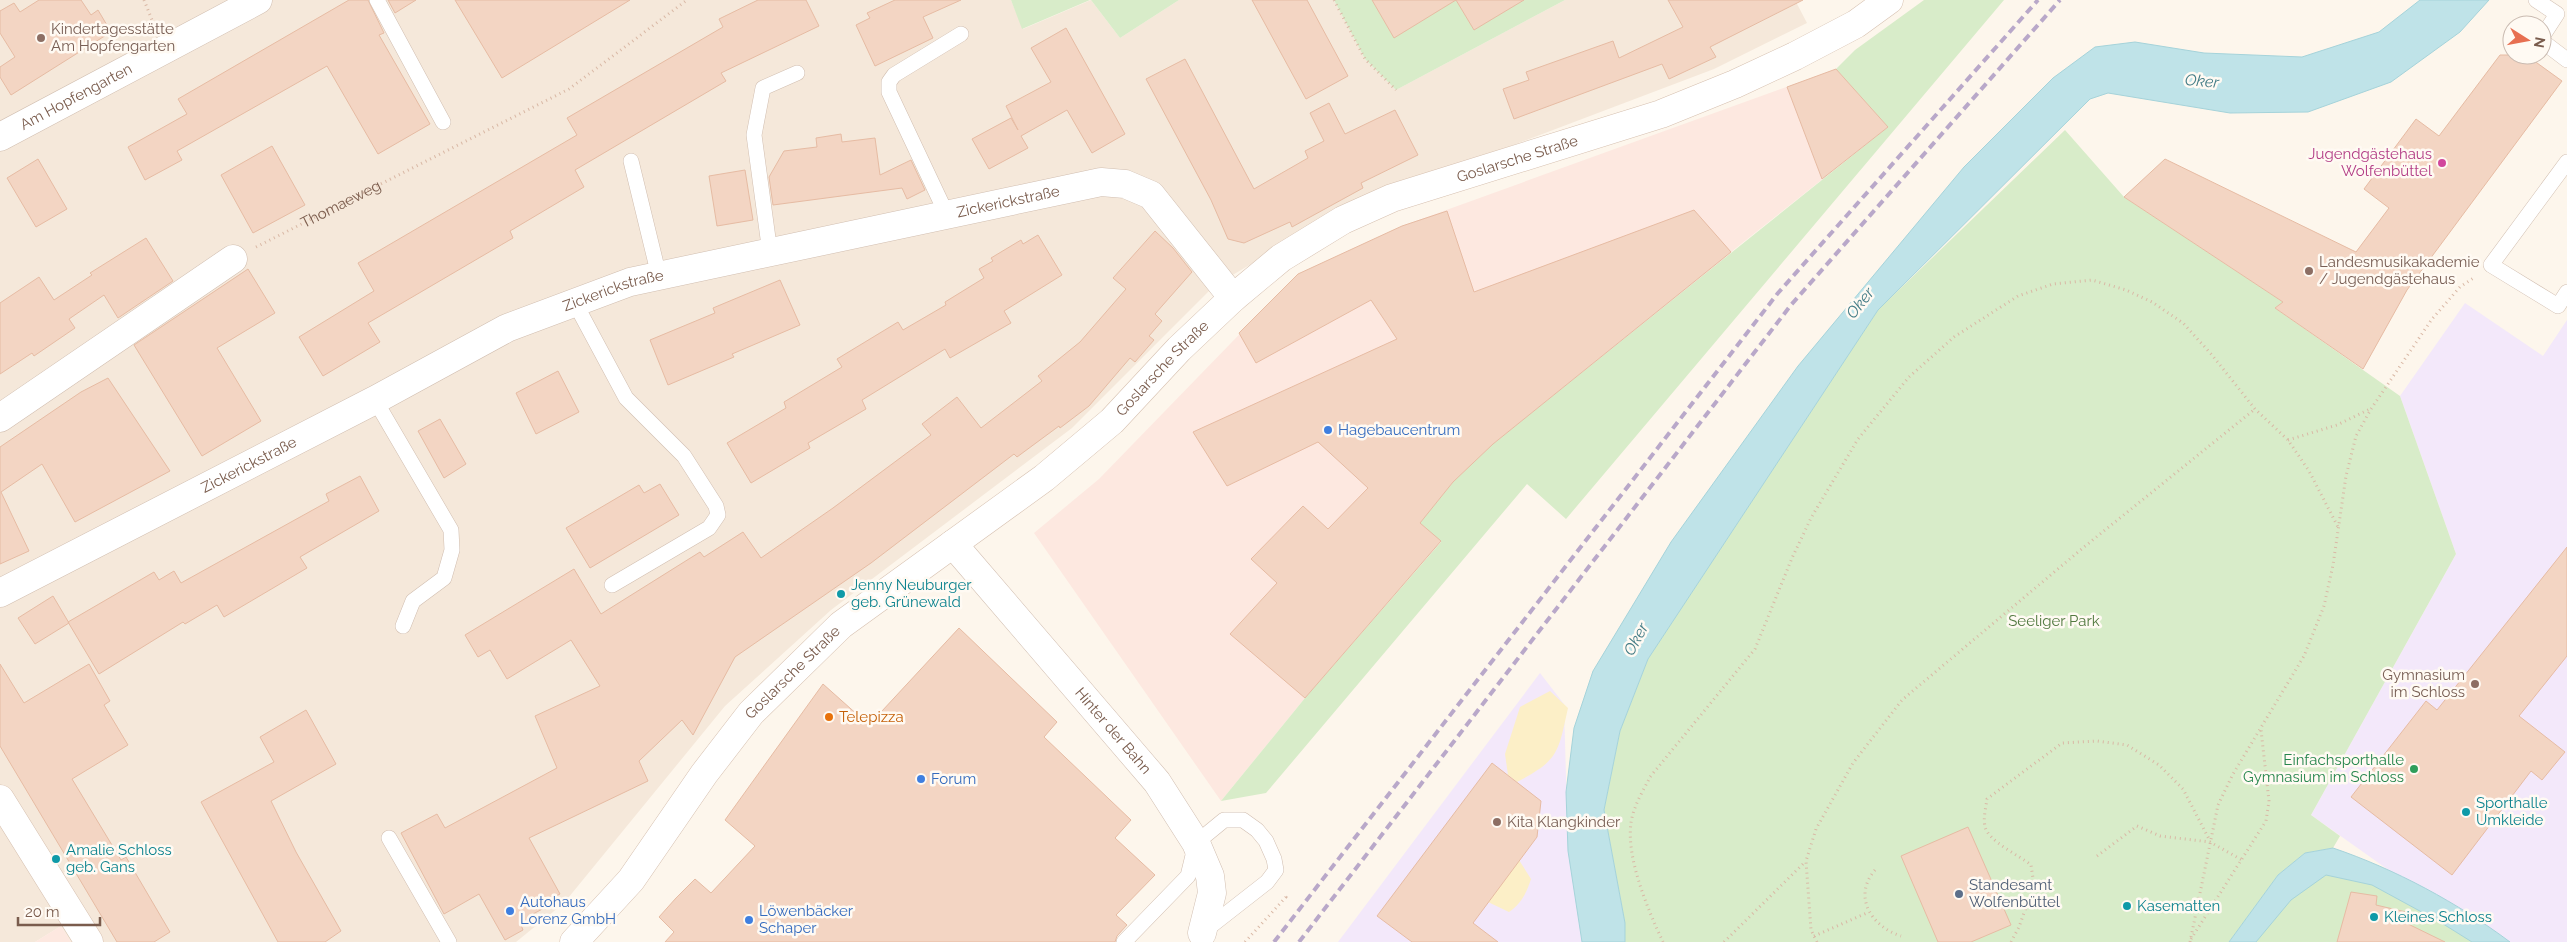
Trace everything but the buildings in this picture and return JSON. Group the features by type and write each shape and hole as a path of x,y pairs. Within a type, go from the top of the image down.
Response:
{"street":[{"name":"Am Hopfengarten","path":"0,137 258,0"},
{"name":"Goslarsche Straße","path":"580,940 632,880 704,774 751,713 841,625 1044,478 1112,421 1179,350 1233,298 1281,258 1343,220 1392,198 1680,106 1795,56 1856,24 1889,0"},
{"name":"Zickerickstraße","path":"0,593 375,400 507,328 630,282 1101,182 1125,184 1151,195 1233,298"},
{"path":"0,418 233,259"},
{"name":"Hinter der Bahn","path":"953,544 1157,782 1196,843 1210,876 1212,893 1197,938"},
{"path":"0,799 89,942"}],"lane":[{"path":"377,0 443,122"},
{"path":"2536,0 2557,14 2552,22"},
{"path":"947,215 890,92 890,82 894,75 961,34"},
{"path":"2552,49 2567,60"},
{"path":"770,253 754,136 764,88 797,73"},
{"path":"631,161 659,276"},
{"path":"2567,162 2491,265 2558,306 2567,292"},
{"path":"574,303 626,398 684,456 716,506 718,516 709,528 612,585"},
{"path":"375,400 451,530 453,539 450,563 444,578 413,601 403,626"},
{"path":"1124,942 1188,876 1196,843 1224,820 1243,820 1257,830 1266,841 1274,859 1276,870 1267,882 1197,938"},
{"path":"389,838 449,942"}],"path":[{"name":"Thomaeweg","path":"233,259 338,204 569,89 687,0"},
{"path":"1334,0 1365,59 1396,90"},
{"path":"2190,942 2218,805 2232,774 2261,730 2304,656 2324,606 2346,476 2356,436 2371,409 2432,319 2460,288 2491,265"},
{"path":"1663,942 1633,861 1631,823 1639,798 1650,777 1755,649 1792,558 1811,518 1858,439 1909,377 1954,336 2018,296 2053,284 2092,280 2126,290 2152,302 2183,323 2212,355 2255,409 2288,440 2309,471 2338,528"},
{"path":"1817,942 1811,930 1806,861 1816,829 1852,763 1902,700 2069,560 2255,409"},
{"path":"2288,440 2337,424 2371,409"},
{"path":"2190,942 2266,821 2268,801 2261,730"},
{"path":"2011,942 2020,927 2034,885 2032,865 2019,854 1992,840 1984,827 1987,799 2062,742 2097,741 2127,745 2159,765 2183,789 2210,842"},
{"path":"2097,856 2137,826 2160,836 2210,842 2242,860"},
{"path":"1724,942 1806,861"},
{"path":"1875,870 1866,892 1869,912 1886,931 1901,936"},
{"path":"1245,942 1286,897"},
{"path":"1814,936 1869,912"}],"shaded area":[{"path":"0,0 1011,0 1023,29 1091,0 1120,38 1179,0 1334,0 1365,59 1396,90 1565,0 1795,0 1807,23 1714,69 1344,209 1214,286 1072,428 831,610 725,706 564,903 516,942 71,942 61,926 35,942 0,942"},
{"name":"Hagebaucentrum","path":"1836,69 1888,127 1731,252 1441,541 1305,698 1221,801 1034,533 1099,479 1298,274 1402,226"},
{"name":"Gymnasium im Schloss","path":"2465,303 2543,356 2567,320 2567,942 2490,942 2311,815 2456,554 2400,396"},
{"name":"Kita Klangkinder","path":"1540,673 1564,704 1568,851 1582,942 1338,942"},
{"path":"61,926 71,942 35,942"}],"green space":[{"path":"1011,0 1090,0 1022,29"},
{"path":"1091,0 1179,0 1120,38"},
{"path":"1334,0 1565,0 1396,90 1365,59"},
{"path":"1924,0 2004,0 1566,519 1527,484 1266,793 1221,801 1305,698 1441,542 1420,523 1453,482 1493,444 1888,127 1836,69 1855,50"},
{"name":"Seeliger Park","path":"2065,130 2124,197 2283,302 2275,308 2400,396 2456,554 2311,815 2340,836 2333,848 2305,853 2278,875 2229,942 1625,942 1625,923 1604,810 1620,731 1648,659 1878,310"},
{"path":"2335,862 2490,942 2247,942 2280,899"}],"sand":[{"path":"1550,691 1568,708 1559,745 1549,761 1517,782 1508,775 1505,754 1520,707"},
{"path":"1519,860 1531,879 1523,897 1509,912 1488,902"}],"water":[{"name":"Oker","path":"2420,0 2489,0 2460,32 2391,82 2308,112 2230,113 2108,93 2090,99 1878,310 1648,659 1620,731 1604,810 1625,923 1625,942 1582,942 1568,851 1566,792 1574,728 1593,671 1671,542 1798,366 1964,167 2053,78 2095,47 2135,42 2204,53 2302,57 2379,32"},
{"path":"2333,848 2380,866 2425,888 2469,914 2510,942 2472,942 2440,922 2372,885 2326,875 2291,900 2256,942 2229,942 2278,875 2305,853"}],"railway":[{"path":"1274,942 1778,293 2038,0"},
{"path":"1299,942 1791,305 2060,0"}],"place":[{"name":"Kindertagesstätte Am Hopfengarten","path":"41,38"},
{"name":"Jugendgästehaus Wolfenbüttel","path":"2442,163"},
{"name":"Landesmusikakademie / Jugendgästehaus","path":"2309,271"},
{"name":"Hagebaucentrum","path":"1328,430"},
{"name":"Jenny Neuburger geb. Grünewald","path":"841,594"},
{"name":"Gymnasium im Schloss","path":"2475,684"},
{"name":"Telepizza","path":"829,717"},
{"name":"Einfachsporthalle Gymnasium im Schloss","path":"2414,769"},
{"name":"Forum","path":"921,779"},
{"name":"Sporthalle Umkleide","path":"2466,812"},
{"name":"Kita Klangkinder","path":"1497,822"},
{"name":"Amalie Schloss geb. Gans","path":"56,859"},
{"name":"Standesamt Wolfenbüttel","path":"1959,894"},
{"name":"Kasematten","path":"2127,906"},
{"name":"Autohaus Lorenz GmbH","path":"510,911"},
{"name":"Kleines Schloss","path":"2374,917"},
{"name":"Löwenbäcker Schaper","path":"749,920"}]}
